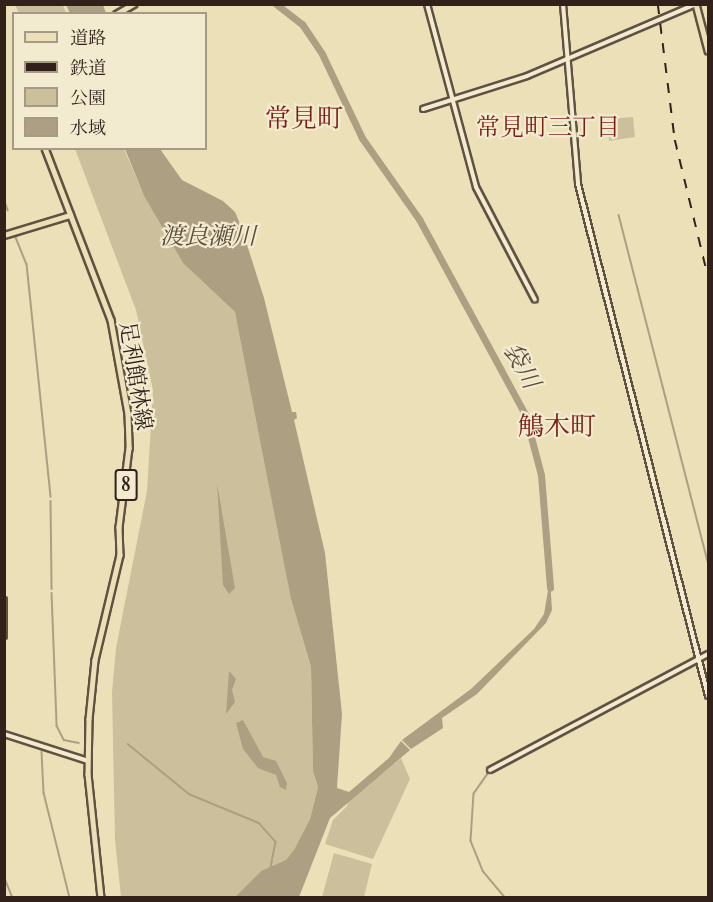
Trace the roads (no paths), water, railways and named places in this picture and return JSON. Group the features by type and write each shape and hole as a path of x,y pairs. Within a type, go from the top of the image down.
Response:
{"main road":[{"path":"119,12 133,4"},
{"path":"696,4 708,50"},
{"name":"足利館林線","path":"46,150 116,337 129,431 120,555 94,660 88,761"},
{"path":"4,235 70,215"},
{"name":"8","path":"88,761 101,897"}],"street":[{"path":"426,4 451,100 482,202 535,300"},
{"path":"563,4 578,184 708,696"},
{"path":"423,109 567,60 696,4"},
{"path":"4,600 4,636"},
{"path":"490,770 708,654"},
{"path":"4,734 88,761"}],"water":[{"path":"66,5 103,5 106,12 70,12"},
{"name":"渡良瀬川","path":"125,150 161,150 182,180 223,201 235,212 241,226 264,298 292,412 296,412 297,418 294,420 325,553 342,714 337,788 349,792 389,758 401,741 410,750 330,818 299,897 235,897 261,871 286,860 294,850 310,819 318,787 313,771 311,667 291,599 235,312 183,263 144,196"},
{"path":"217,483 235,588 229,594 223,585"},
{"path":"550,579 552,610 546,623 477,694 442,718 443,728 411,749 402,740 471,689 534,629 544,614"},
{"path":"229,671 236,679 232,690 235,702 226,714"},
{"path":"243,720 263,757 276,761 287,783 286,790 280,787 276,775 258,768 243,749 236,723"}],"waterway":[{"name":"袋川","path":"276,4 302,24 322,54 362,138 419,219 525,414 541,475 550,588"},
{"path":"4,199 8,210"},
{"path":"619,215 708,562"},
{"path":"15,235 27,264 51,497"},
{"path":"51,501 52,589"},
{"path":"52,593 57,726 64,740 79,743"},
{"path":"128,744 189,794 259,823 276,842 271,867"},
{"path":"42,752 44,793 70,898"},
{"path":"488,774 474,794 471,841 483,871 506,898"},
{"path":"4,876 13,898"}],"railway":[{"path":"658,4 675,140 708,276"}],"district":[{"name":"常見町","path":"304,119"},
{"name":"常見町三丁目","path":"548,128"},
{"name":"鵤木町","path":"557,427"}]}
